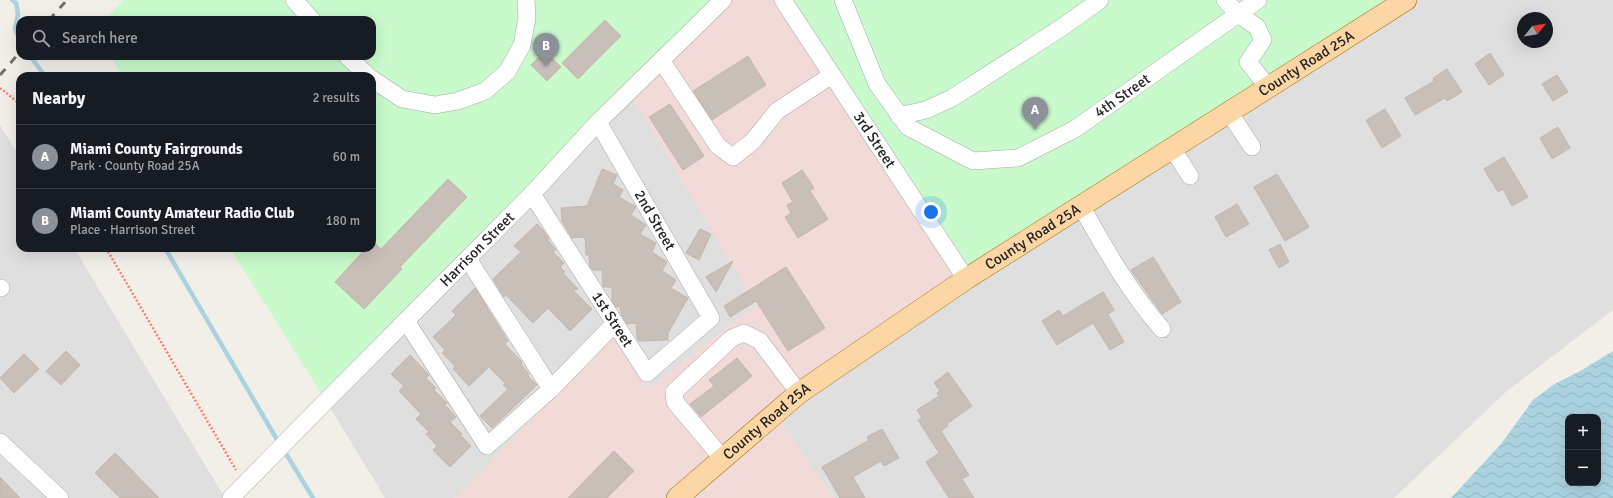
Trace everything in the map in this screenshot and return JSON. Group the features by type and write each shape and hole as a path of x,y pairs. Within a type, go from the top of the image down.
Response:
{"main road":[{"name":"County Road 25A","path":"677,498 799,393 966,279 1406,0"}],"street":[{"path":"294,0 308,16"},
{"path":"376,82 402,99 435,104 458,101 485,90 508,72 522,45 527,18 526,0"},
{"name":"Harrison Street","path":"231,498 532,194 598,122 723,0"},
{"name":"3rd Street","path":"783,0 966,279"},
{"path":"843,0 877,84 899,116 926,110 952,98 1064,26 1100,0"},
{"path":"1225,0 1238,14 1257,27 1263,40 1248,62 1268,87"},
{"name":"4th Street","path":"899,116 908,127 973,161 1018,158 1075,129 1258,0"},
{"path":"351,60 364,72"},
{"path":"661,60 718,146 733,157 753,141 777,111 832,75"},
{"path":"1229,112 1252,147"},
{"name":"2nd Street","path":"598,122 711,318"},
{"path":"1172,148 1190,176"},
{"name":"1st Street","path":"532,194 647,373 711,318"},
{"path":"1081,206 1129,284 1150,315 1162,328"},
{"path":"468,258 551,389"},
{"path":"406,321 487,446 551,389 615,323"},
{"path":"723,459 675,402 674,392 732,338 744,333 760,341 799,393"},
{"path":"0,442 60,498"}],"path":[{"path":"0,88 16,101"},
{"path":"108,252 245,484"}],"shaded area":[{"path":"723,0 783,0 966,279 776,414 834,498 454,498 613,337 648,389 756,305 629,92"},
{"path":"1406,0 1613,0 1613,310 1507,391 1394,498 834,498 775,414"},
{"path":"629,92 757,305 648,389 613,338 454,498 385,498 326,401"},
{"path":"0,125 16,151 16,252 76,252 225,498 0,498"}],"green space":[{"path":"123,0 723,0 326,401 233,252 376,252 376,72 120,72 113,60 376,60 376,16 109,16"},
{"path":"783,0 1406,0 966,279"}],"water":[{"path":"1613,351 1613,498 1451,498 1501,444 1533,400 1553,385 1582,370"}],"building":[{"path":"605,20 621,36 578,79 562,63"},
{"path":"545,51 561,67 547,81 531,65"},
{"path":"1490,53 1504,75 1489,85 1475,64"},
{"path":"748,56 766,85 712,120 693,91"},
{"path":"1447,69 1462,92 1447,101 1445,98 1415,115 1405,98 1434,81 1433,78"},
{"path":"1557,75 1568,92 1553,101 1542,84"},
{"path":"670,104 704,156 683,170 649,117"},
{"path":"1385,109 1401,136 1382,148 1366,120"},
{"path":"1558,127 1570,148 1552,159 1540,138"},
{"path":"1504,157 1528,197 1512,206 1503,189 1498,192 1484,169"},
{"path":"602,169 617,175 613,184 623,190 619,197 636,207 631,215 646,225 640,234 656,243 652,252 667,262 662,271 676,280 671,288 688,298 668,333 668,340 639,341 637,338 636,323 627,324 621,314 620,306 616,307 612,301 612,287 603,287 602,270 593,270 590,267 589,255 586,255 585,237 572,238 562,221 561,208 587,206"},
{"path":"802,170 814,188 810,191 828,219 798,238 785,217 791,213 787,205 793,202 782,183"},
{"path":"1277,174 1309,227 1285,241 1254,187"},
{"path":"448,179 467,197 400,267 402,269 364,309 335,282 362,252 376,252 376,244 381,249"},
{"path":"1237,204 1249,224 1226,237 1215,217"},
{"path":"537,224 543,230 549,239 547,239 556,250 553,252 564,263 560,267 565,272 562,272 578,289 573,290 592,309 570,331 548,308 533,323 506,295 504,297 493,279 521,252 514,246"},
{"path":"700,229 711,234 699,260 686,253"},
{"path":"1280,244 1289,262 1279,268 1269,250"},
{"path":"1153,257 1181,302 1162,314 1131,270"},
{"path":"733,261 716,292 706,277"},
{"path":"786,267 825,328 788,351 756,301 730,317 724,306"},
{"path":"475,288 508,341 505,344 522,362 521,364 529,374 528,376 537,385 492,428 480,416 508,389 503,385 505,383 489,367 469,386 453,369 455,366 442,353 445,350 433,337 456,315 452,311"},
{"path":"1103,292 1114,310 1108,314 1124,342 1110,350 1093,323 1057,345 1042,321 1059,310 1063,316"},
{"path":"66,351 80,365 61,385 46,371"},
{"path":"24,354 39,369 14,393 0,378"},
{"path":"410,355 429,375 426,378 436,388 434,390 447,403 445,405 456,417 450,422 471,446 450,467 433,450 437,446 426,434 429,432 416,419 421,414 399,391 404,386 391,374"},
{"path":"737,358 752,376 701,417 690,404 714,386 709,380"},
{"path":"948,372 972,406 947,424 948,426 941,431 969,475 962,479 974,498 949,498 926,462 939,453 918,420 922,418 917,410 939,396 937,393 940,391 934,383"},
{"path":"882,429 899,458 884,466 881,461 853,477 865,498 840,498 822,467 869,440 867,437"},
{"path":"614,451 634,471 607,498 568,498"},
{"path":"115,453 159,498 120,498 95,473"},
{"path":"0,477 20,498 0,498"}],"waterway":[{"path":"12,0 16,3 18,16"},
{"path":"16,24 16,31"},
{"path":"33,60 42,72"},
{"path":"167,252 279,443"},
{"path":"283,449 313,498"}],"railway":[{"path":"53,16 67,0"},
{"path":"0,75 16,57"}],"place":[{"name":"Miami County Amateur Radio Club","path":"546,66"},
{"name":"Miami County Fairgrounds","path":"1035,130"}]}
